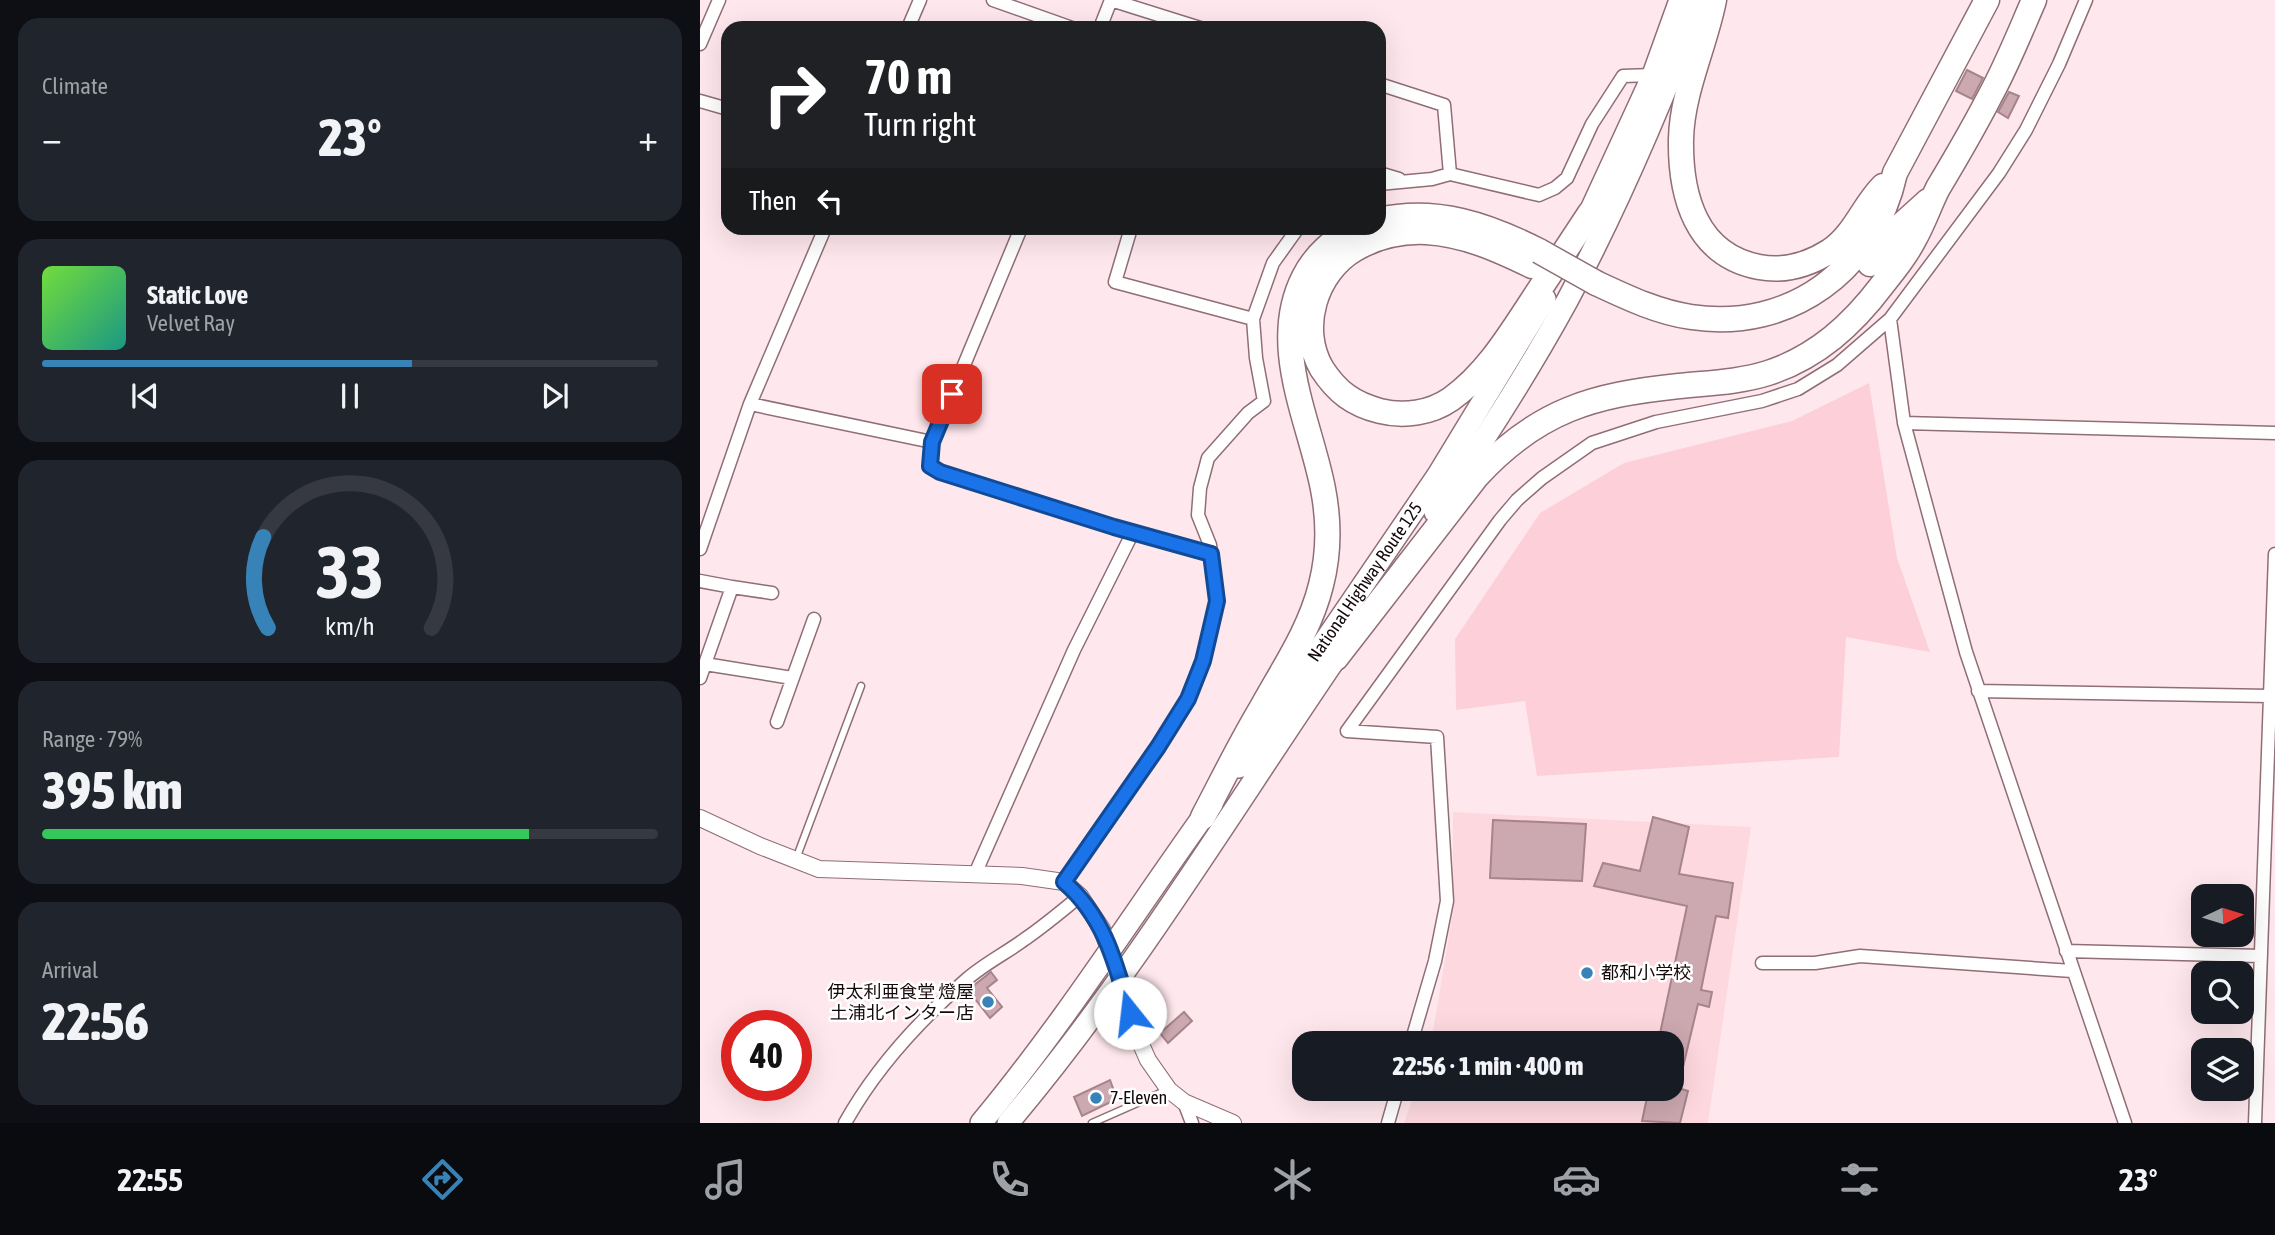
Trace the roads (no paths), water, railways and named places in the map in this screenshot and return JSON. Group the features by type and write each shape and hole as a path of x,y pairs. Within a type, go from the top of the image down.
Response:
{"highway":[{"name":"National Highway Route 125","path":"981,1123 1035,1055 1111,950 1264,732 1438,475 1521,342 1590,213 1653,75 1680,0"},
{"name":"National Highway Route 125","path":"1008,1123 1051,1072 1120,979 1496,422 1551,329 1610,217 1671,78 1701,0"},
{"path":"1714,0 1683,113 1681,139 1684,188 1690,208 1709,240 1721,251 1751,265 1784,269 1801,265 1833,249 1848,236 1878,191 1895,173 1987,0"},
{"path":"1336,658 1477,476 1513,442 1552,416 1596,399 1765,374 1808,356 1842,332 1868,304 1916,237 1936,193 1991,95 2034,0"},
{"path":"1592,290 1691,317 1753,316 1786,307 1833,280 1862,250 1890,199 1895,173"},
{"path":"1386,218 1400,215 1452,218 1490,228 1535,259 1649,322 1693,332 1731,334 1773,328 1805,317 1837,297 1864,272 1897,229 1936,193"},
{"path":"1535,259 1468,239 1423,232 1387,236 1352,250 1328,274 1313,306 1311,341 1318,362 1333,386 1348,399 1378,410 1396,414 1415,413 1449,400 1485,367 1512,332 1590,213"},
{"path":"1203,817 1301,639 1321,585 1327,540 1323,493 1294,378 1290,319 1301,282 1319,255 1344,235"}],"street":[{"path":"700,44 719,0"},
{"path":"911,21 920,0"},
{"path":"993,0 1052,21"},
{"path":"1103,21 1111,0 1178,21"},
{"path":"1415,1031 1435,961 1447,901 1437,737 1347,731 1500,520 1517,500 1542,478 1592,443 1620,433 1656,422 1762,401 1798,389 1838,365 1890,319 1999,173 2026,130 2059,64 2086,0"},
{"path":"1386,183 1432,179 1450,174 1539,195 1555,188 1567,178 1592,124 1623,76 1653,75"},
{"path":"1386,86 1444,105 1450,174"},
{"path":"700,101 721,107"},
{"path":"1386,175 1403,181"},
{"path":"700,549 750,404 821,235"},
{"path":"1018,235 932,442 930,466 940,472 1211,554"},
{"path":"1129,235 1115,282 1253,319"},
{"path":"1064,882 1158,747 1188,699 1203,661 1217,601 1210,545 1198,515 1200,488 1208,458 1248,413 1264,401 1256,358 1253,319 1273,263 1293,235"},
{"path":"1890,319 1904,423 1978,691 2125,1123"},
{"path":"750,404 932,442"},
{"path":"1904,423 2275,433"},
{"path":"975,874 1074,650 1133,532"},
{"path":"2255,1123 2275,554"},
{"path":"700,581 772,593"},
{"path":"700,678 733,587"},
{"path":"777,722 814,619"},
{"path":"705,664 792,678"},
{"path":"1978,691 2270,696"},
{"path":"700,818 819,869 1022,876 1064,882 1080,896 1102,929 1136,1033 1148,1060 1169,1090 1184,1102 1233,1123"},
{"path":"845,1123 900,1046 941,1003 969,977 1027,938 1080,896"},
{"path":"2066,951 2261,956"},
{"path":"1762,963 1815,963 1860,956 2072,971"},
{"path":"1388,1123 1394,1101"},
{"path":"1184,1102 1192,1123"}],"lane":[{"path":"795,860 860,686"},
{"path":"1092,1123 1169,1090"}],"place":[{"name":"都和小学校","path":"1587,973"},
{"name":"伊太利亜食堂 燈屋 土浦北インター店","path":"988,1002"},
{"name":"7-Eleven","path":"1096,1098"}]}
